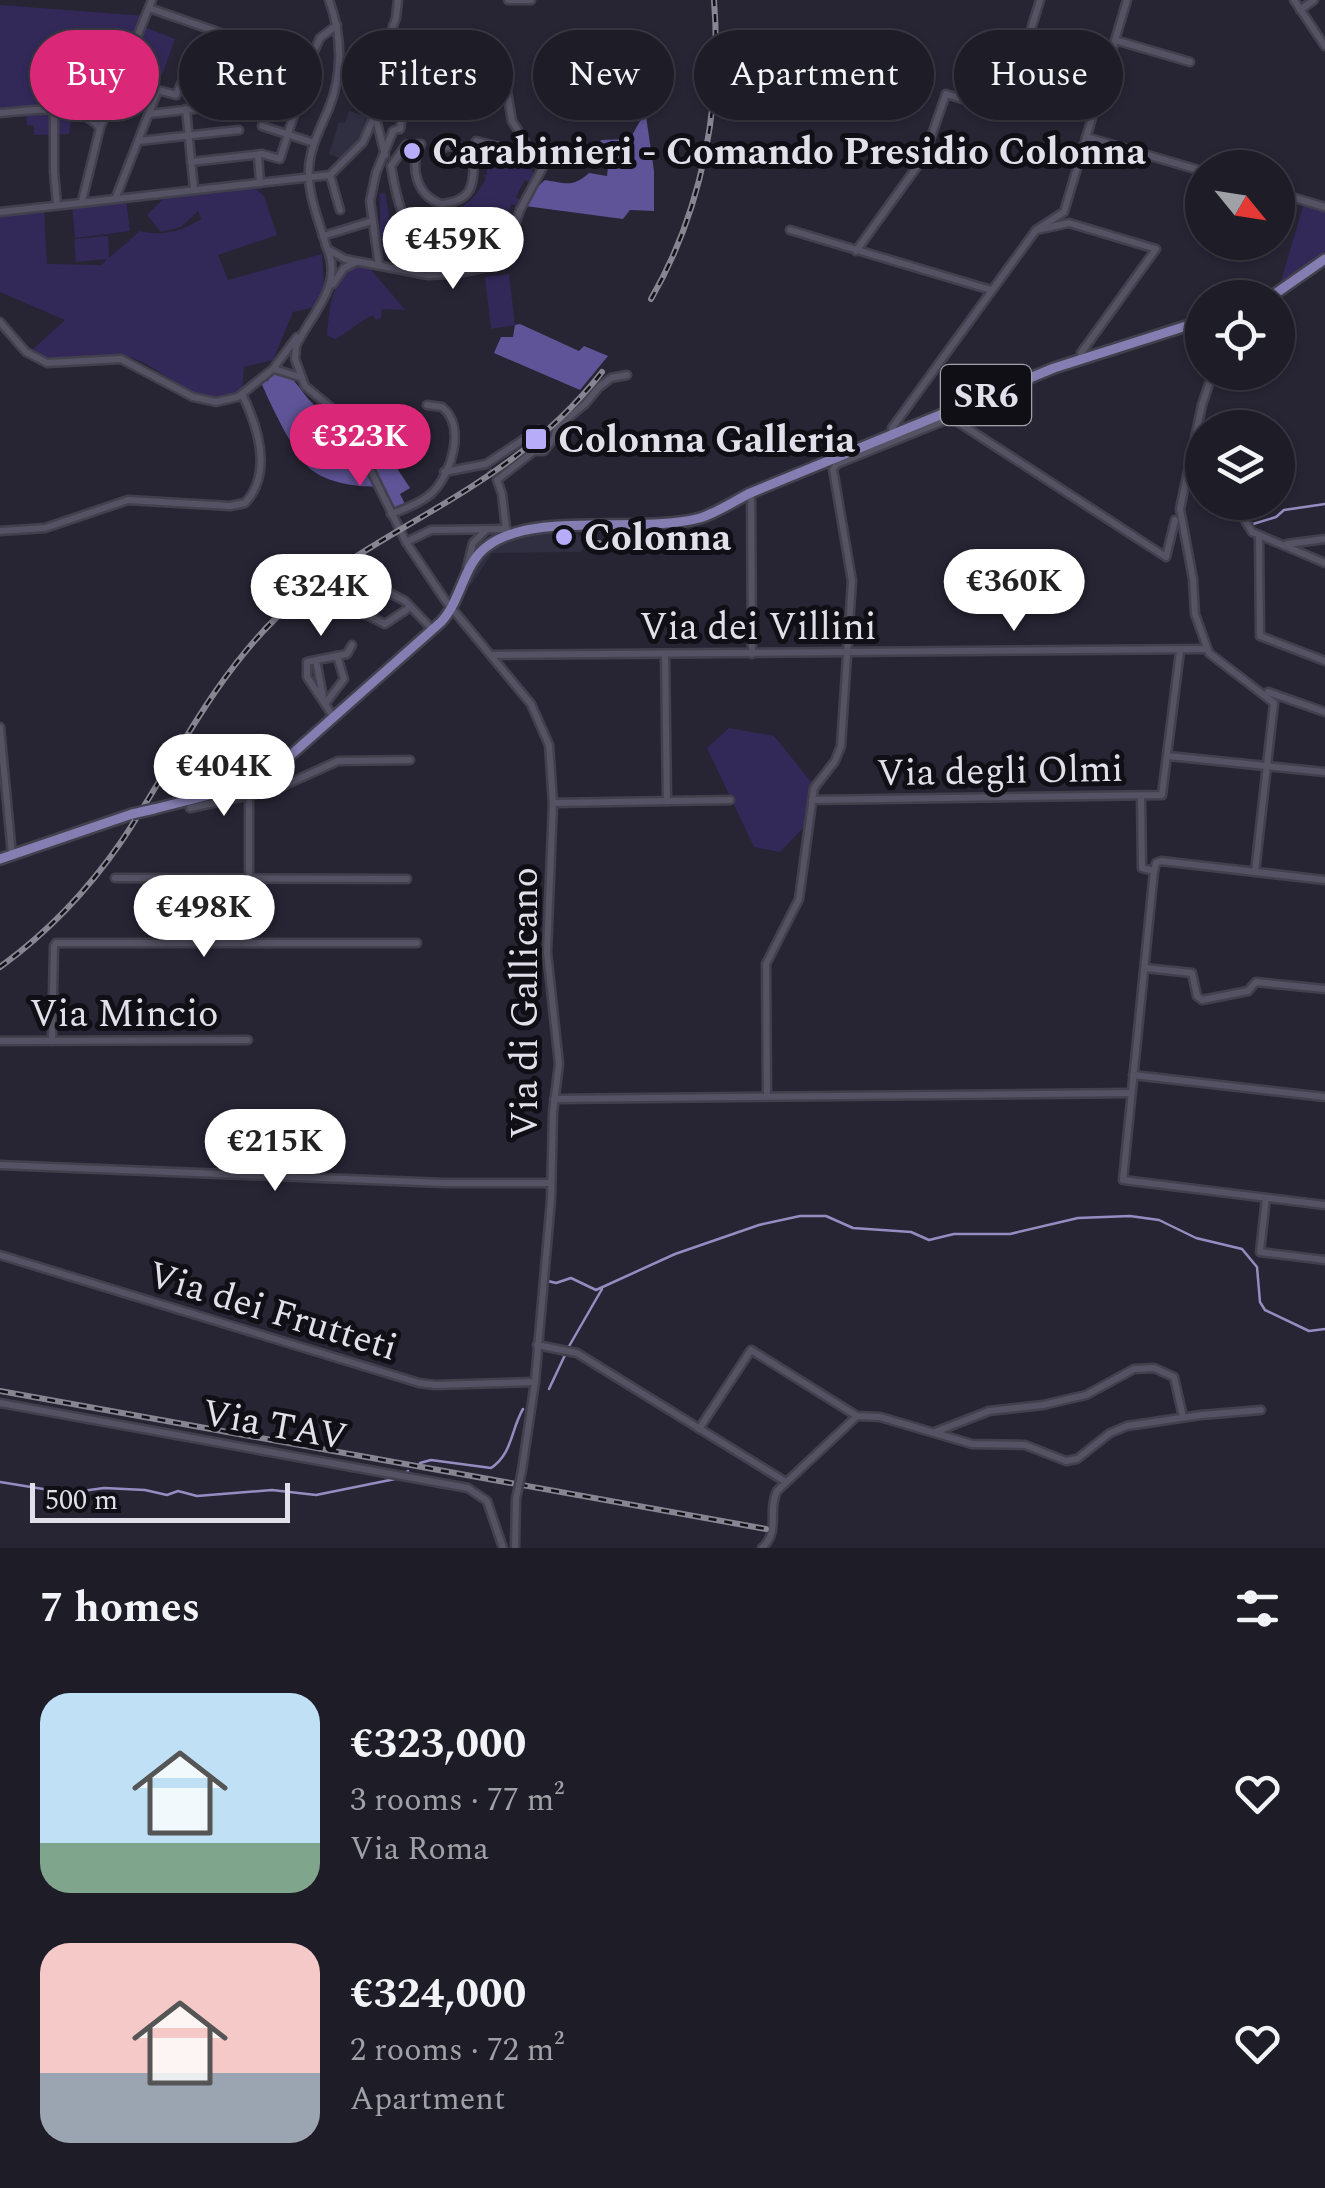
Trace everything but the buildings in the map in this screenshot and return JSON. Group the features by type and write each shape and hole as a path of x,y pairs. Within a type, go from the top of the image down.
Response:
{"main road":[{"path":"1295,281 1325,260"},
{"name":"SR6","path":"520,530 631,526 697,518 751,492 1080,360 1185,326"},
{"path":"0,859 132,814 249,789 433,629 452,609 486,546 520,530"}],"street":[{"path":"329,0 337,25 340,59 336,86 314,143 309,178 332,264 330,289"},
{"path":"392,30 398,0"},
{"path":"508,0 531,0"},
{"path":"856,252 924,158 946,94 1000,110 1007,108 1040,0"},
{"path":"1118,30 1127,0"},
{"path":"1294,0 1324,44"},
{"path":"1300,10 1314,0"},
{"path":"82,202 100,128 150,4 218,30"},
{"path":"322,36 337,25"},
{"path":"1123,42 1190,62"},
{"path":"327,247 345,259 444,275 497,265 504,257 520,210 541,174 541,166 510,117 505,71 498,63 487,59 450,62 424,74 407,99 399,129 406,145"},
{"path":"0,114 30,112"},
{"path":"54,120 58,205"},
{"path":"89,120 100,128"},
{"path":"116,197 147,120"},
{"path":"187,120 194,189"},
{"path":"192,162 258,154 280,159 292,120"},
{"path":"0,212 330,175 372,138 375,120"},
{"path":"375,120 372,138 385,155"},
{"path":"893,434 892,428 1036,230 1064,212 1091,120"},
{"path":"262,126 314,143"},
{"path":"379,265 372,189 393,131 399,129"},
{"path":"138,141 239,130"},
{"path":"1086,137 1185,166"},
{"path":"504,257 497,249 447,250 414,234 398,204 391,166 406,145 421,144 414,167 422,190 436,203 447,204 470,189 475,142 534,156"},
{"path":"441,148 456,145 474,157"},
{"path":"258,154 260,182"},
{"path":"330,175 340,210"},
{"path":"1295,198 1325,207"},
{"path":"323,236 372,221"},
{"path":"1036,230 1069,223 1156,249 1081,353 1080,360"},
{"path":"790,230 991,290"},
{"path":"332,264 345,259"},
{"path":"0,322 26,352 48,363 122,358 192,397 223,402 242,394 273,370 305,329 342,270 360,262"},
{"path":"332,264 342,270"},
{"path":"322,300 332,264"},
{"path":"273,370 300,377 295,354 305,329"},
{"path":"444,472 491,473 544,450 557,427 608,379 626,375"},
{"name":"Via di Gallicano","path":"300,377 312,394 347,422 406,542 452,609 531,704 549,746 553,802 547,952 559,1059 535,1382 516,1500 514,1548"},
{"path":"0,531 45,528 128,500 230,506 246,503 258,484 261,466 256,432 242,394"},
{"path":"392,514 430,495 444,472 457,428 447,410 427,405"},
{"path":"766,1096 765,966 800,899 816,782 841,749 852,581 833,468 949,414 1166,557 1175,520"},
{"path":"491,473 538,430"},
{"path":"491,473 502,494 506,529"},
{"path":"1185,488 1180,514 1193,580 1195,614 1206,649 1273,700 1255,872"},
{"path":"751,492 752,654"},
{"path":"1243,520 1259,536 1325,564"},
{"path":"406,542 431,530 520,530"},
{"path":"348,572 405,600 433,629 443,613 440,591 454,594 466,578 472,543 486,530"},
{"path":"1259,536 1260,636 1325,661"},
{"path":"1283,544 1325,539"},
{"path":"320,592 386,624 410,608"},
{"path":"334,718 307,678 306,663 310,659 346,655 352,644"},
{"path":"1206,649 1265,691 1325,712"},
{"name":"Via dei Villini","path":"490,655 1206,649"},
{"name":"Via degli Olmi","path":"812,800 1163,794 1180,651"},
{"path":"665,654 666,801"},
{"path":"325,704 344,678 337,656"},
{"path":"317,665 325,704"},
{"path":"0,728 12,855"},
{"path":"1168,756 1325,772"},
{"path":"190,808 249,789 274,790 340,760 410,760"},
{"path":"249,789 249,942"},
{"path":"1141,796 1142,868 1154,871"},
{"path":"553,802 730,800"},
{"path":"1325,880 1155,864 1123,1181 1325,1204"},
{"path":"116,878 407,879"},
{"path":"52,1041 56,943 417,943"},
{"path":"1146,968 1192,974 1196,996 1202,1000 1248,991 1256,982 1325,989"},
{"name":"Via Mincio","path":"0,1041 248,1040"},
{"path":"1133,1074 1325,1096"},
{"path":"554,1098 1131,1093"},
{"path":"0,1164 444,1183 551,1183"},
{"path":"1266,1198 1260,1252 1325,1260"},
{"name":"Via dei Frutteti","path":"0,1255 419,1383 535,1382"},
{"path":"537,1345 577,1353 786,1482"},
{"path":"699,1429 751,1350 857,1416 877,1416 974,1444 1025,1445 1070,1461 1120,1429 1183,1417 1260,1410"},
{"path":"934,1433 986,1412 1084,1395 1125,1372 1146,1368 1174,1377 1183,1417"},
{"name":"Via TAV","path":"0,1402 470,1488 487,1501 504,1548"},
{"path":"762,1548 774,1532 774,1496 857,1416"}],"shaded area":[{"path":"0,5 146,16 142,26 152,30 30,30 30,120 71,120 69,134 34,135 34,126 27,125 26,112 0,113"},
{"path":"159,33 175,39 162,75 159,74"},
{"path":"369,120 361,141 353,144 343,160 329,154 339,122"},
{"path":"647,120 654,171 654,211 630,210 623,219 525,206 545,180 570,183 589,173 607,176 608,166 593,159 601,140 630,139 640,121"},
{"path":"497,148 532,159 530,169 536,175 532,184 525,180 516,197 521,201 519,206 511,204 496,234 482,228 444,230 449,210 467,203 486,179 487,163 483,160 497,159"},
{"path":"250,184 264,196 277,235 218,255 228,280 322,254 324,286 315,307 293,312 273,360 244,367 242,391 214,398 185,388 130,357 61,361 32,350 65,320 0,292 0,212 44,207 47,264 102,265 107,259 76,262 74,239 108,236 109,258 140,231 156,233 172,232 201,219 198,211 181,227 161,232 147,215 163,199 194,195 194,189"},
{"path":"385,193 390,221 401,239 409,234 439,250 496,251 502,258 472,268 439,272 407,270 395,264 386,255 381,241 379,194"},
{"path":"126,199 130,231 75,238 72,205"},
{"path":"1304,203 1325,209 1325,251 1291,280 1281,280 1287,260 1295,260 1295,234"},
{"path":"353,264 367,265 405,310 382,309 381,318 376,320 373,315 335,339 327,335 333,296 340,279"},
{"path":"509,274 515,325 491,329 485,277"},
{"path":"515,325 579,351 584,346 608,356 580,390 494,353 501,337 513,337"},
{"path":"280,370 320,410 376,423 379,441 410,488 400,494 406,506 393,511 382,487 337,482 306,465 261,382"},
{"path":"573,531 586,540 607,544 585,547 580,552 492,553 468,584 483,556 494,546 531,533"},
{"path":"729,728 774,736 812,783 808,823 780,852 754,847 707,748"}],"waterway":[{"path":"1253,524 1276,517 1284,510 1325,504"},
{"path":"548,1281 556,1283 571,1278 596,1290 675,1254 759,1225 800,1216 826,1216 853,1228 911,1232 929,1240 954,1234 1010,1234 1078,1218 1130,1216 1159,1220 1196,1238 1242,1249 1257,1267 1260,1302 1265,1310 1309,1331 1325,1329"},
{"path":"568,1348 602,1289"},
{"path":"549,1389 565,1355"},
{"path":"420,1463 431,1460 491,1468 508,1448 523,1409"},
{"path":"0,1482 68,1493 104,1488 167,1495 178,1491 197,1496 272,1490 316,1495 400,1478"}],"tunnel":[{"path":"489,470 494,476"}],"railway":[{"path":"651,299 684,229 705,154 715,78 714,0"},
{"path":"0,967 66,910 95,877 211,697 276,618 346,563 507,462 558,420 602,372"},
{"path":"594,543 599,543"},
{"path":"0,1391 766,1529"}],"place":[{"name":"Carabinieri - Comando Presidio Colonna","path":"412,151"},
{"name":"Colonna Galleria","path":"536,439"},
{"name":"Colonna","path":"564,537"}]}
